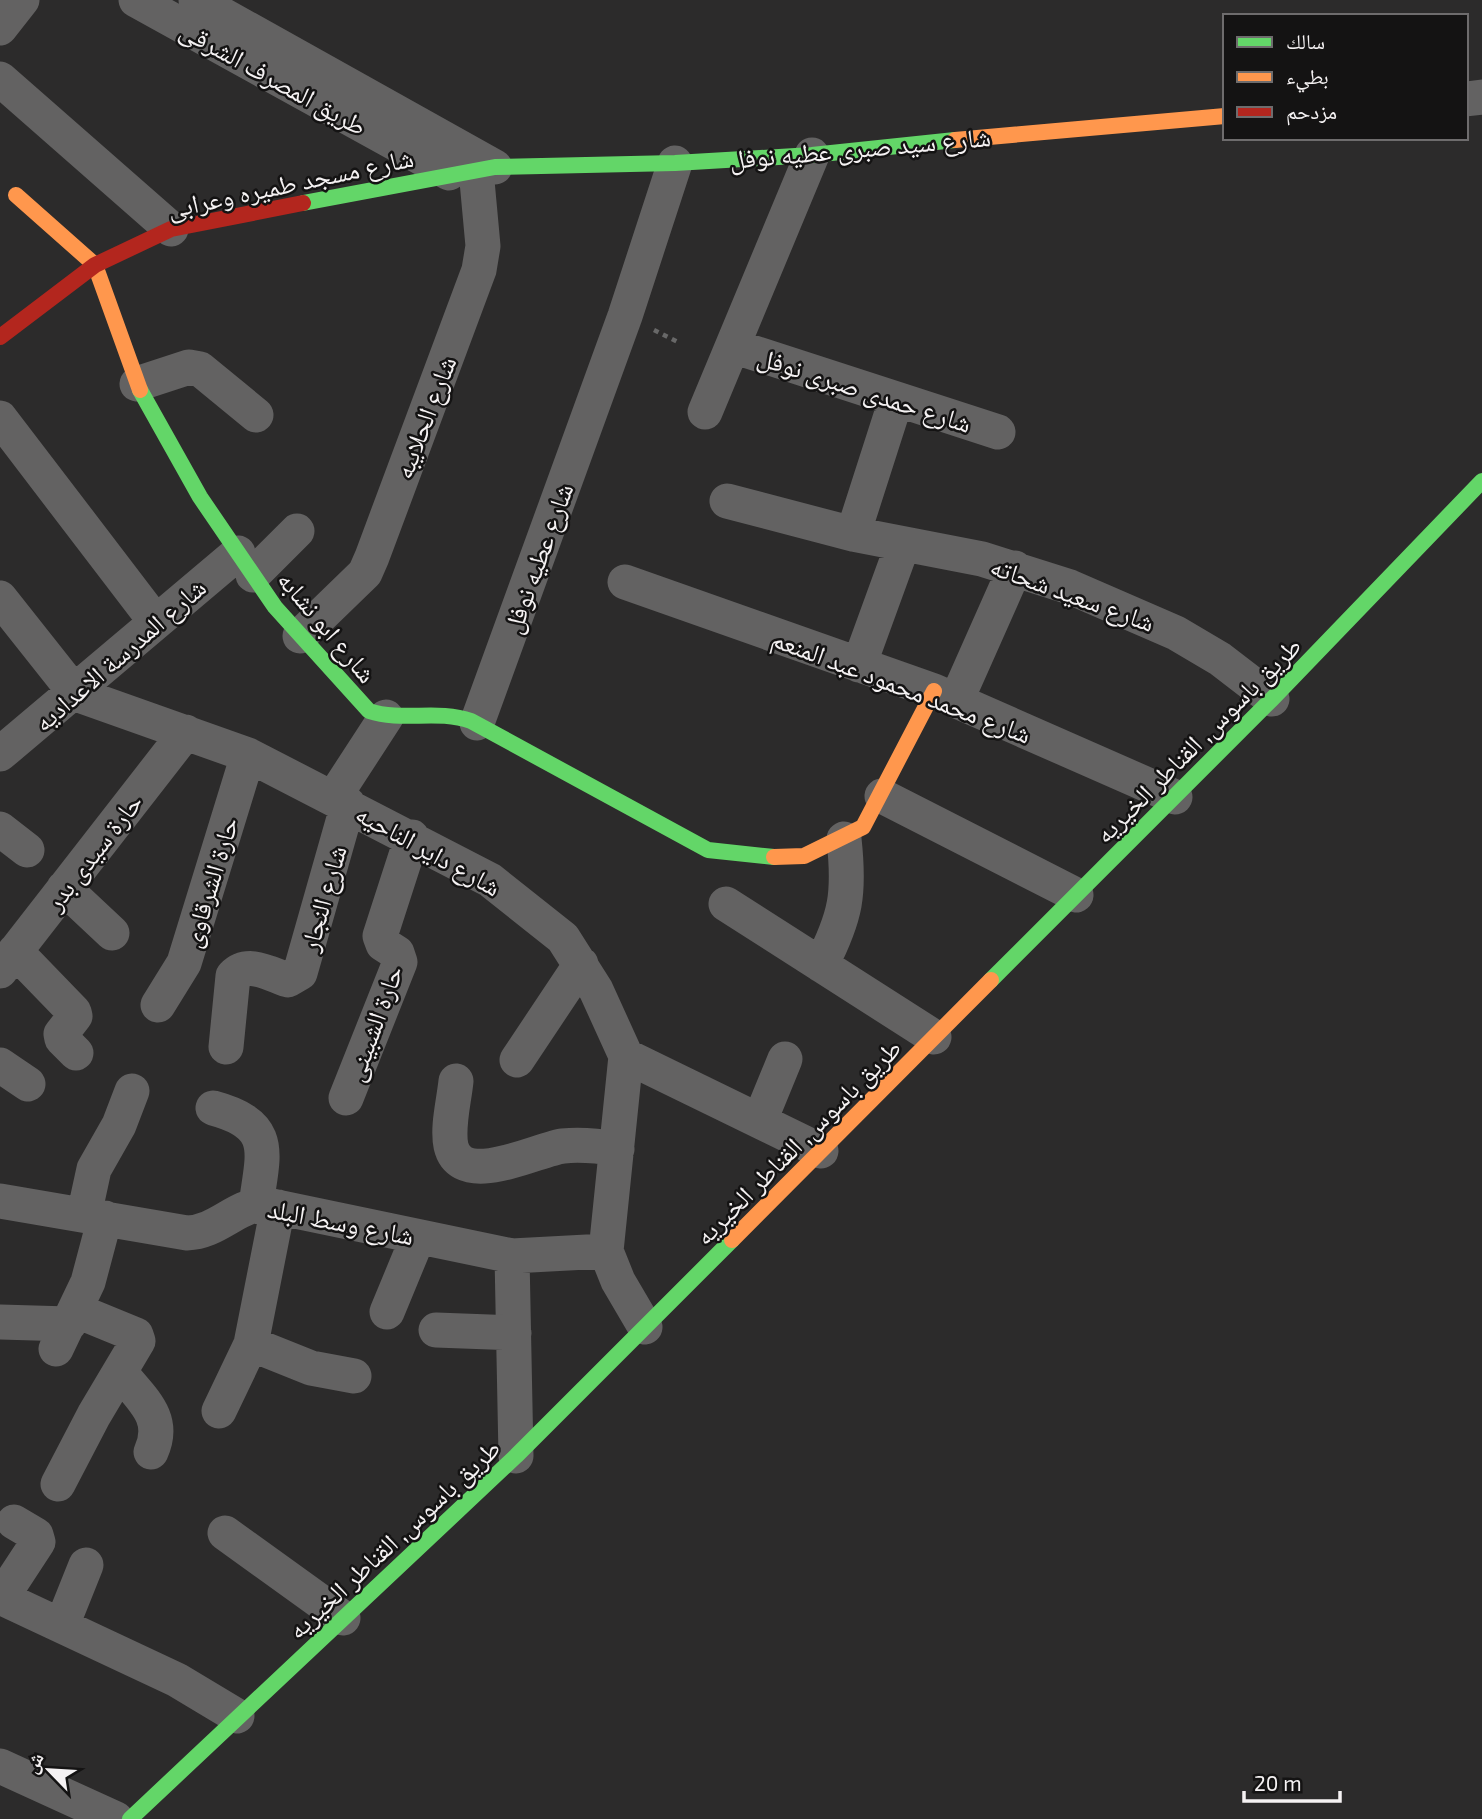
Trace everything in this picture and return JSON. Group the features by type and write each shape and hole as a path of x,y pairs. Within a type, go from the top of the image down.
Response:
{"street":[{"path":"0,28 22,0"},
{"name":"طريق المصرف الشرقى","path":"136,0 474,170"},
{"name":"طريق المصرف الشرقى","path":"195,0 474,170"},
{"path":"0,79 171,229"},
{"name":"شارع سيد صبرى عطيه نوفل","path":"474,170 812,155 1121,123 1223,116"},
{"path":"705,412 812,155"},
{"name":"شارع عطيه نوفل","path":"477,723 625,316 675,163"},
{"name":"شارع مسجد طميره وعرابى","path":"0,337 95,265 171,229 474,170"},
{"name":"شارع الحلايبه","path":"300,636 353,585 372,557 479,270 483,246 474,170"},
{"path":"16,195 95,265"},
{"name":"شارع ابو نشابه","path":"95,265 107,291 137,384 156,423 200,497 300,636 369,711 386,718 431,713 456,715 477,723 708,850 765,857 804,856 844,839 863,827 945,696"},
{"name":"شارع حمدى صبرى نوفل","path":"733,346 998,432"},
{"path":"137,384 189,366 200,369 256,415"},
{"path":"853,534 896,400"},
{"path":"0,418 155,621"},
{"name":"طريق باسوس, القناطر الخيريه","path":"130,1819 516,1456 1175,797 1482,481"},
{"name":"شارع سعيد شحاته","path":"727,501 853,534 1014,568 1083,592 1177,633 1220,659 1272,699"},
{"name":"شارع المدرسة الاعداديه","path":"0,754 76,694 155,621 298,531"},
{"path":"859,665 904,544"},
{"path":"945,696 1014,568"},
{"name":"شارع محمد محمود عبد المنعم","path":"625,582 945,696 1175,797"},
{"path":"0,598 76,694"},
{"name":"شارع داير الناحيه","path":"76,694 248,755 412,837 490,880 548,923 563,938 581,964 626,1056"},
{"path":"341,801 386,718"},
{"name":"حارة سيدى بدر","path":"8,961 186,732"},
{"name":"حارة الشرقاوى","path":"158,1005 178,976 248,755"},
{"path":"882,796 1076,895"},
{"name":"شارع النجار","path":"226,1047 233,976 241,969 252,968 288,980 300,973 341,801"},
{"name":"حارة الشبينى","path":"346,1098 400,962 397,953 385,946 380,936 412,837"},
{"path":"821,965 841,925 849,881 844,839"},
{"path":"64,888 112,933"},
{"path":"726,904 934,1037"},
{"path":"8,961 74,1012 75,1016 61,1034 62,1039 76,1053"},
{"path":"517,1060 581,964"},
{"path":"178,976 230,998"},
{"path":"645,1327 618,1281 606,1251 626,1056 821,1151"},
{"path":"760,1120 785,1059"},
{"path":"456,1081 451,1144 457,1157 468,1164 486,1166 517,1160 560,1146 583,1144 617,1149"},
{"path":"66,1328 93,1266 94,1169 120,1125 132,1091"},
{"path":"213,1108 236,1115 261,1137 267,1206 251,1344 219,1411"},
{"name":"شارع وسط البلد","path":"0,1201 187,1233 203,1232 233,1212 267,1206 512,1256 606,1251"},
{"path":"387,1312 418,1237"},
{"path":"512,1256 516,1456"},
{"path":"0,1322 136,1335 138,1342 58,1485"},
{"path":"436,1330 514,1333"},
{"path":"251,1344 311,1368 354,1376"},
{"path":"120,1372 155,1419 157,1438 151,1452"},
{"path":"14,1522 34,1534 38,1541 1,1597 177,1680 237,1716"},
{"path":"226,1533 343,1618"},
{"path":"62,1625 86,1565"},
{"path":"0,1766 116,1819"}],"traffic: fast":[{"path":"303,203 495,167 675,163 812,155 955,140"},
{"path":"140,390 200,497 275,607 369,711 394,716 446,716 471,721 708,850 774,857"},
{"path":"991,980 1272,699 1482,481"},
{"path":"130,1819 516,1456 732,1240"}],"traffic: slow":[{"path":"955,140 1223,116"},
{"path":"16,195 95,265 140,390"},
{"path":"774,857 804,856 863,827 934,691"},
{"path":"732,1240 991,980"}],"traffic: jam":[{"path":"0,337 95,265 171,229 303,203"}]}
